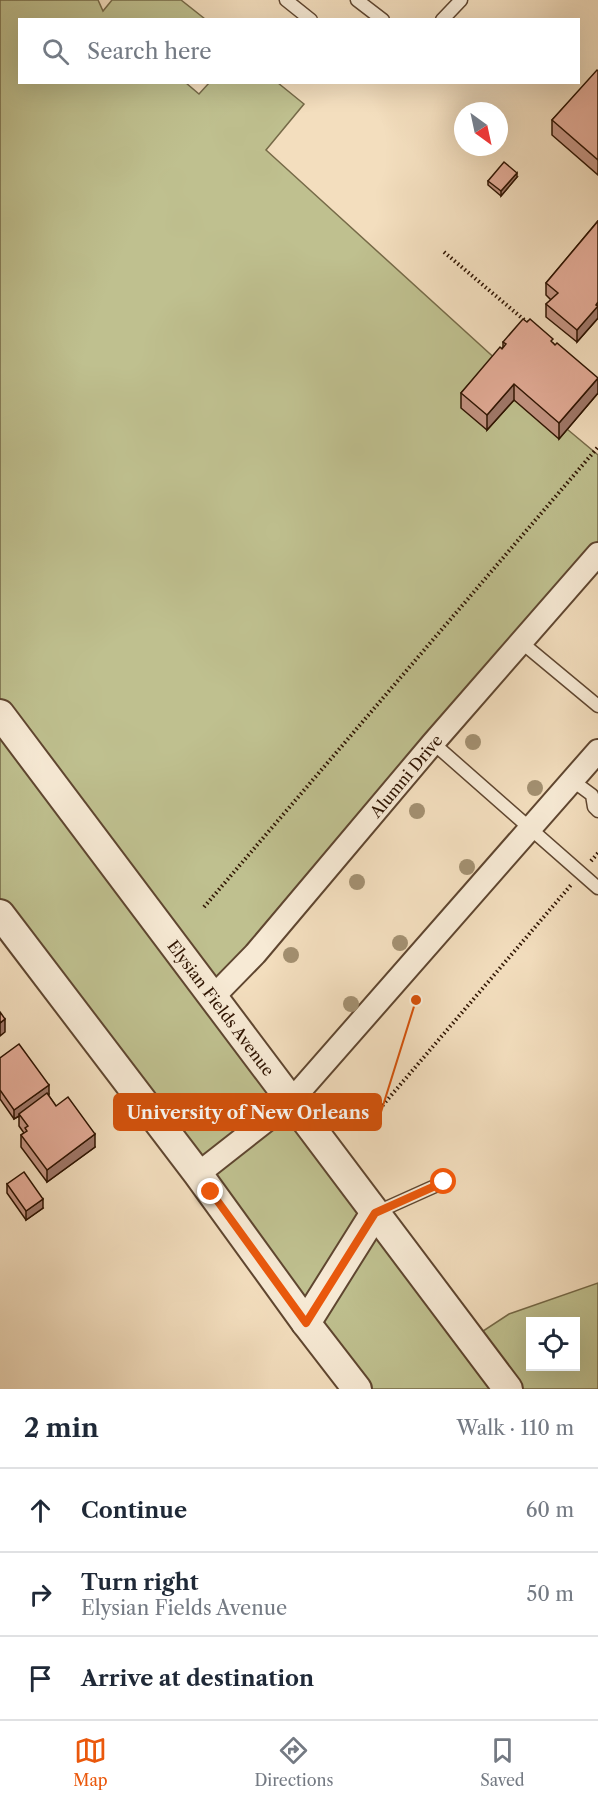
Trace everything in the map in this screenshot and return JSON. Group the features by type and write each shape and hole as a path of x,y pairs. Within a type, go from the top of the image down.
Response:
{"street":[{"name":"Alumni Drive","path":"213,997 255,954 433,743 598,554"},
{"name":"Elysian Fields Avenue","path":"0,714 508,1389"},
{"path":"198,1174 291,1101 598,751"},
{"path":"0,914 198,1174 357,1389"},
{"path":"306,1323 375,1213"}],"lane":[{"path":"286,0 308,18"},
{"path":"357,0 380,18"},
{"path":"444,18 460,0"},
{"path":"521,642 598,706"},
{"path":"433,743 598,888"},
{"path":"573,780 595,794 594,807 598,811"},
{"path":"375,1213 444,1182"}],"path":[{"path":"444,252 535,329"},
{"path":"204,907 598,447"},
{"path":"365,1126 598,853"}],"green space":[{"path":"0,0 98,0 103,11 112,0 181,0 204,18 18,18 18,84 187,84 199,94 208,84 279,84 304,104 266,150 500,363 487,430 514,400 567,429 598,455 598,554 213,997 471,1339 509,1314 598,1283 598,1389 357,1389 0,914"}],"building":[{"path":"598,71 598,160 552,120"},
{"path":"504,162 517,173 501,191 488,181"},
{"path":"598,221 598,302 596,305 598,306 577,330 546,304 558,293 546,283"},
{"path":"523,319 527,322 530,319 553,339 551,341 555,345 557,343 598,378 559,423 514,384 487,415 461,393 500,347 502,349 506,344 503,342"},
{"path":"0,1012 5,1019 0,1023"},
{"path":"19,1044 49,1085 14,1110 0,1090 0,1058"},
{"path":"47,1093 56,1106 68,1097 95,1134 47,1170 21,1135 27,1131 25,1128 28,1126 19,1114"},
{"path":"24,1172 43,1199 26,1211 7,1184"}],"place":[{"name":"University of New Orleans","path":"416,1000"}],"route":[{"path":"211,1192 306,1323 375,1213 444,1182"}]}
